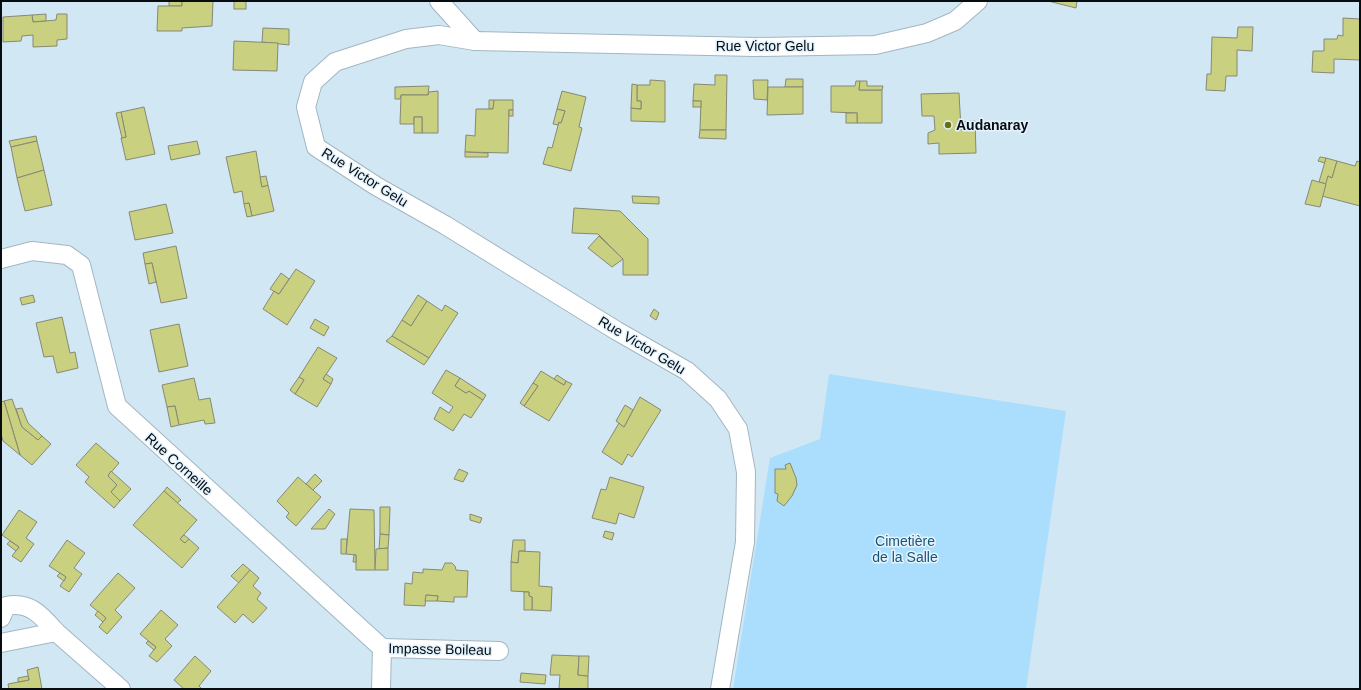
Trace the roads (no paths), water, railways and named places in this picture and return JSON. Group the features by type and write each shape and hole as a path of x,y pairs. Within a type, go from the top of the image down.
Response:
{"street":[{"path":"439,1 475,41"},
{"name":"Rue Victor Gelu","path":"720,689 745,542 746,472 738,429 718,399 688,372 617,331 445,225 376,186 316,147 306,108 313,82 335,62 406,38 439,36 475,41 755,47 875,45 927,33 955,21 978,1"},
{"name":"Rue Corneille","path":"1,259 32,251 67,255 81,265 117,406 382,648"},
{"path":"1,618 6,606 17,604 37,612 56,632 121,689"},
{"path":"1,643 56,632"},
{"path":"381,689 382,648"},
{"name":"Impasse Boileau","path":"382,648 499,651"}],"place":[{"name":"Audanaray","path":"948,125"}],"park label":[{"name":"Cimetière de la Salle","path":"905,550"}]}
